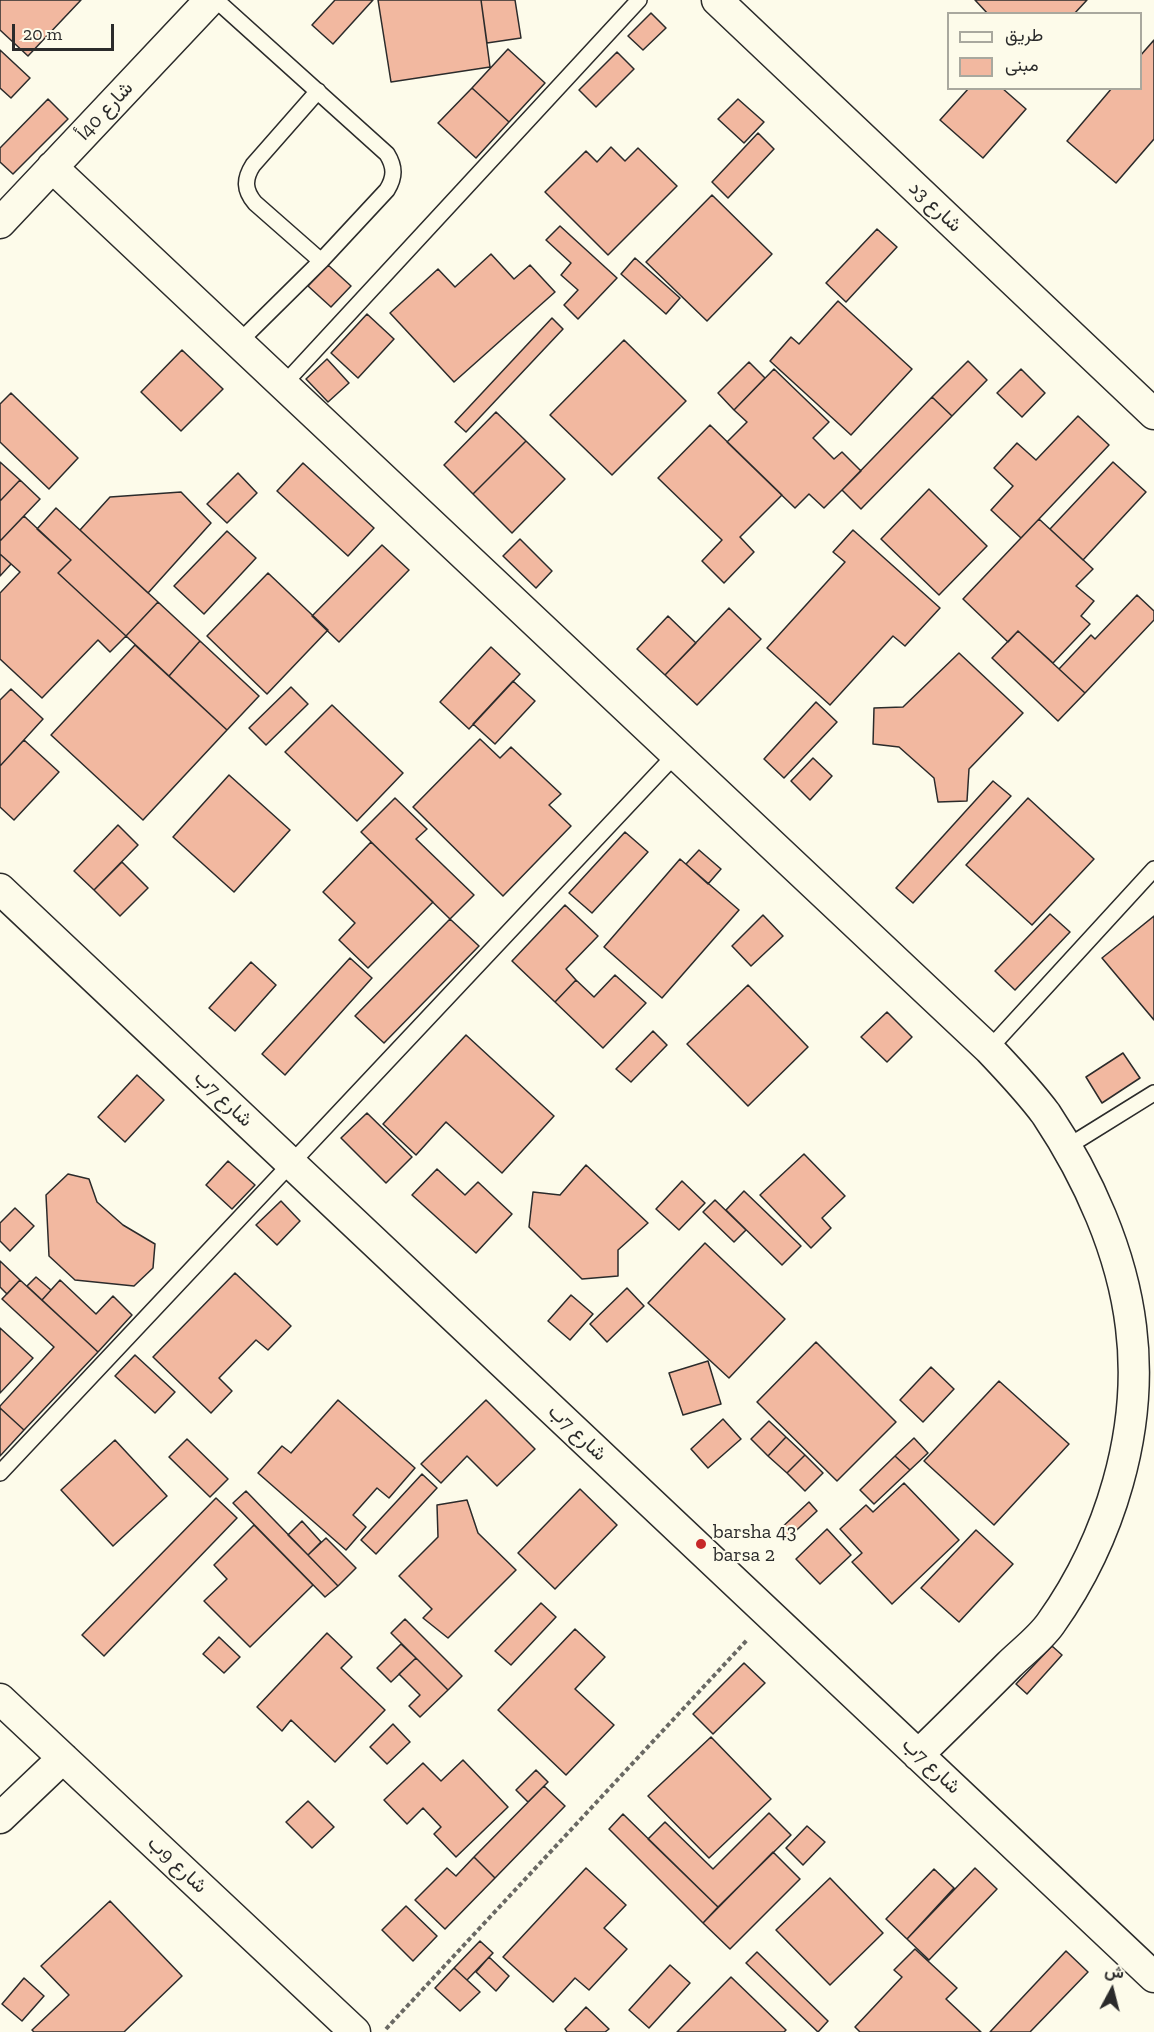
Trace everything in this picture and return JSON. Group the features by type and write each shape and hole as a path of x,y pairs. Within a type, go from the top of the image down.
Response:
{"street":[{"name":"شارع 40أ","path":"0,223 210,0"},
{"name":"شارع 3د","path":"717,0 1154,414"},
{"path":"52,167 989,1049 1025,1088 1067,1147 1105,1225 1121,1275 1131,1327 1134,1372 1131,1417 1123,1462 1111,1506 1094,1548 1074,1588 1049,1626 918,1755"},
{"name":"شارع 7ب","path":"0,889 1154,1977"},
{"name":"شارع 9ب","path":"0,1699 354,2032"},
{"path":"0,1818 63,1758"}],"lane":[{"path":"216,0 387,154 394,172 387,190 321,261 239,342"},
{"path":"284,384 639,0"},
{"path":"318,92 253,165 247,174 246,184 248,195 255,203 321,261"},
{"path":"0,1473 676,754"},
{"path":"989,1049 1154,869"},
{"path":"1067,1147 1154,1093"}],"path":[{"path":"384,2032 770,1615"}],"building":[{"path":"0,0 81,0 28,56 0,30"},
{"path":"335,0 373,0 333,44 312,25"},
{"path":"378,0 481,0 490,67 391,82"},
{"path":"481,0 515,0 521,38 487,43"},
{"path":"975,0 1087,0 1076,12 986,12"},
{"path":"651,13 666,28 643,50 628,36"},
{"path":"1154,40 1154,139 1116,183 1067,141 1110,90 1142,90 1142,54"},
{"path":"508,49 545,83 509,122 472,88"},
{"path":"0,50 30,78 11,98 0,88"},
{"path":"617,52 634,69 596,107 579,90"},
{"path":"472,88 509,122 476,158 438,123"},
{"path":"967,90 1004,90 1026,109 983,158 940,120"},
{"path":"48,99 68,119 13,174 0,162 0,148"},
{"path":"738,99 764,122 744,143 718,119"},
{"path":"758,133 774,149 728,198 712,182"},
{"path":"611,147 625,161 638,148 677,186 608,255 545,192 586,151 597,162"},
{"path":"712,195 772,254 707,321 646,262"},
{"path":"560,226 617,278 578,319 564,305 578,290 561,275 571,263 546,240"},
{"path":"877,229 897,247 846,302 826,283"},
{"path":"491,254 514,279 530,265 555,292 454,382 390,313 438,269 455,287"},
{"path":"635,258 680,298 666,314 621,274"},
{"path":"328,265 351,286 331,307 308,286"},
{"path":"838,301 912,369 851,435 770,361 791,337 799,344"},
{"path":"367,314 394,339 358,378 331,353"},
{"path":"552,318 563,329 466,432 455,422"},
{"path":"624,340 686,401 612,475 550,415"},
{"path":"182,350 223,389 181,431 141,392"},
{"path":"327,359 349,383 328,402 306,379"},
{"path":"968,361 987,380 952,416 932,397"},
{"path":"749,362 765,378 734,410 718,393"},
{"path":"774,369 829,422 813,438 834,459 842,452 861,471 824,508 809,494 795,508 727,442 747,422 734,410"},
{"path":"1021,369 1045,393 1022,417 997,393"},
{"path":"11,393 78,458 49,489 0,442 0,404"},
{"path":"932,397 952,416 861,509 842,490"},
{"path":"496,412 526,441 473,494 444,465"},
{"path":"1078,416 1109,445 1021,538 991,510 1013,486 994,468 1017,443 1036,460"},
{"path":"710,425 782,495 740,537 754,552 724,583 702,561 722,540 658,478"},
{"path":"526,441 565,479 512,533 473,494"},
{"path":"0,462 20,480 0,501"},
{"path":"1113,462 1146,492 1083,560 1050,529"},
{"path":"303,463 374,528 348,556 277,491"},
{"path":"238,473 257,493 227,523 207,504"},
{"path":"20,480 40,499 0,541 0,501"},
{"path":"929,489 987,546 939,595 881,539"},
{"path":"181,492 211,523 148,593 80,530 110,497"},
{"path":"56,508 158,602 126,636 58,573 71,560 37,529"},
{"path":"24,516 71,560 58,573 126,636 110,652 98,640 42,698 0,659 0,593 20,572 0,554 0,541"},
{"path":"1039,519 1093,569 1076,586 1094,601 1081,616 1090,624 1053,663 1018,631 1008,642 963,599"},
{"path":"853,530 940,608 905,646 893,636 830,705 767,648 845,562 833,552"},
{"path":"227,531 256,558 204,614 174,586"},
{"path":"520,539 552,571 536,588 503,556"},
{"path":"382,545 409,570 339,642 312,616"},
{"path":"0,554 11,564 0,576"},
{"path":"268,573 328,630 267,694 207,636"},
{"path":"1137,595 1154,611 1154,620 1085,693 1059,669 1091,635 1095,639"},
{"path":"158,602 200,641 169,676 126,636"},
{"path":"729,608 761,639 697,705 665,675"},
{"path":"668,616 696,643 665,675 637,649"},
{"path":"1018,631 1085,693 1058,721 992,658"},
{"path":"200,641 259,696 227,730 169,676"},
{"path":"135,645 227,730 143,820 51,735"},
{"path":"491,647 520,674 469,729 440,702"},
{"path":"959,653 1023,713 969,769 967,801 938,802 934,778 899,747 873,744 874,708 903,707"},
{"path":"513,681 535,701 495,744 473,724"},
{"path":"291,687 308,704 266,745 249,728"},
{"path":"11,689 43,719 0,766 0,700"},
{"path":"816,702 837,722 784,778 764,759"},
{"path":"332,705 403,773 357,821 285,752"},
{"path":"480,739 500,758 511,747 561,794 549,805 571,826 503,896 413,807"},
{"path":"24,740 59,772 14,820 0,807 0,766"},
{"path":"813,758 832,776 810,800 791,781"},
{"path":"229,775 290,830 234,892 173,837"},
{"path":"993,781 1011,796 913,903 896,888"},
{"path":"395,798 427,829 416,839 474,895 450,919 361,832"},
{"path":"1028,798 1094,859 1032,925 966,865"},
{"path":"118,825 138,845 94,890 74,871"},
{"path":"625,832 648,852 592,913 569,893"},
{"path":"371,842 433,902 368,968 339,940 355,923 323,892"},
{"path":"699,850 721,869 708,884 686,864"},
{"path":"680,859 739,910 662,998 604,947"},
{"path":"122,862 148,888 120,916 94,890"},
{"path":"565,905 598,936 566,969 576,980 555,1002 512,961"},
{"path":"1050,914 1070,932 1015,990 995,971"},
{"path":"763,915 783,936 751,966 732,946"},
{"path":"1154,916 1154,1020 1102,958"},
{"path":"450,919 479,946 384,1043 355,1016"},
{"path":"350,958 372,978 285,1075 262,1054"},
{"path":"251,962 276,985 235,1031 209,1008"},
{"path":"615,975 646,1003 603,1048 555,1002 576,980 594,997"},
{"path":"748,985 808,1047 748,1106 687,1044"},
{"path":"887,1012 912,1037 887,1062 861,1037"},
{"path":"653,1031 667,1045 631,1082 616,1069"},
{"path":"466,1035 554,1116 502,1173 446,1122 416,1155 383,1124"},
{"path":"1123,1053 1140,1078 1102,1103 1086,1077"},
{"path":"137,1075 164,1100 125,1142 98,1117"},
{"path":"367,1113 412,1157 386,1183 341,1138"},
{"path":"804,1154 845,1196 822,1218 831,1228 811,1248 760,1195"},
{"path":"228,1161 255,1185 232,1209 206,1185"},
{"path":"586,1165 648,1223 618,1250 618,1276 582,1279 529,1227 533,1192 560,1195"},
{"path":"437,1169 465,1195 478,1182 512,1214 476,1253 412,1195"},
{"path":"68,1174 89,1179 97,1202 123,1225 155,1244 153,1268 134,1286 75,1280 49,1256 46,1195"},
{"path":"682,1181 705,1203 679,1230 656,1209"},
{"path":"744,1191 801,1246 782,1265 726,1210"},
{"path":"715,1200 746,1230 734,1242 703,1212"},
{"path":"281,1201 300,1221 277,1245 256,1225"},
{"path":"15,1208 34,1226 10,1251 0,1241 0,1223"},
{"path":"705,1243 785,1319 729,1378 648,1303"},
{"path":"0,1261 20,1280 7,1294 0,1287"},
{"path":"235,1273 291,1326 268,1350 256,1340 219,1378 232,1391 211,1413 153,1357"},
{"path":"36,1277 51,1290 42,1300 27,1286"},
{"path":"20,1280 98,1352 24,1430 0,1406 54,1347 2,1299"},
{"path":"60,1280 96,1314 113,1296 132,1315 98,1352 42,1300"},
{"path":"627,1288 644,1306 607,1342 590,1324"},
{"path":"571,1295 593,1314 570,1340 548,1321"},
{"path":"0,1328 33,1358 0,1393"},
{"path":"816,1342 896,1422 837,1481 757,1402"},
{"path":"135,1355 175,1392 155,1413 115,1376"},
{"path":"708,1361 721,1404 683,1415 669,1373"},
{"path":"931,1367 954,1389 923,1422 900,1400"},
{"path":"999,1381 1069,1444 994,1525 924,1461"},
{"path":"338,1400 415,1468 389,1498 377,1488 353,1515 366,1527 346,1550 258,1473 282,1446 291,1453"},
{"path":"486,1400 535,1449 497,1486 467,1456 441,1483 421,1464"},
{"path":"0,1408 24,1430 0,1456"},
{"path":"723,1419 741,1439 708,1468 691,1449"},
{"path":"769,1421 786,1437 768,1456 751,1439"},
{"path":"786,1437 805,1455 787,1473 768,1456"},
{"path":"914,1438 928,1453 910,1470 895,1456"},
{"path":"187,1439 228,1479 210,1497 169,1457"},
{"path":"115,1440 167,1496 113,1546 61,1490"},
{"path":"805,1455 823,1473 805,1491 787,1473"},
{"path":"895,1456 910,1470 874,1504 860,1490"},
{"path":"422,1474 437,1488 376,1554 361,1540"},
{"path":"904,1483 959,1540 892,1604 852,1562 862,1553 840,1529 866,1505 873,1512"},
{"path":"580,1489 617,1525 555,1589 518,1553"},
{"path":"246,1491 338,1586 325,1597 233,1503"},
{"path":"216,1498 237,1518 104,1656 82,1635"},
{"path":"467,1500 478,1533 516,1570 448,1638 423,1618 432,1609 399,1576 438,1537 437,1505"},
{"path":"809,1502 817,1511 786,1540 778,1531"},
{"path":"302,1521 321,1542 308,1555 288,1535"},
{"path":"254,1525 313,1585 250,1647 204,1601 227,1579 214,1565"},
{"path":"827,1529 851,1555 820,1584 796,1559"},
{"path":"976,1530 1013,1564 959,1622 921,1588"},
{"path":"326,1538 356,1568 338,1586 308,1555"},
{"path":"541,1603 556,1617 511,1665 495,1651"},
{"path":"405,1619 462,1676 448,1690 391,1633"},
{"path":"575,1629 605,1657 575,1689 614,1725 566,1775 498,1710"},
{"path":"327,1633 352,1657 341,1668 385,1710 335,1762 291,1720 282,1731 257,1707"},
{"path":"219,1637 240,1657 224,1673 203,1654"},
{"path":"401,1644 416,1658 391,1682 377,1668"},
{"path":"1052,1646 1062,1655 1027,1694 1016,1684"},
{"path":"416,1658 448,1690 420,1717 409,1706 420,1695 399,1674"},
{"path":"744,1663 765,1683 713,1734 693,1714"},
{"path":"393,1724 410,1742 387,1764 370,1747"},
{"path":"711,1737 771,1799 709,1858 648,1796"},
{"path":"463,1760 508,1807 456,1857 434,1834 441,1827 423,1808 407,1824 384,1800 423,1763 441,1781"},
{"path":"536,1770 548,1782 528,1802 516,1790"},
{"path":"544,1786 565,1806 495,1878 474,1857"},
{"path":"308,1801 334,1827 312,1848 286,1822"},
{"path":"769,1813 791,1835 718,1907 648,1839 665,1822 713,1869"},
{"path":"623,1814 718,1907 703,1923 609,1829"},
{"path":"807,1826 825,1842 803,1865 786,1848"},
{"path":"773,1852 800,1879 730,1949 703,1923"},
{"path":"474,1857 495,1878 445,1929 415,1900 447,1868 456,1876"},
{"path":"586,1868 626,1905 604,1928 627,1949 589,1990 575,1978 553,2002 503,1957"},
{"path":"975,1868 997,1889 929,1960 907,1939"},
{"path":"934,1869 954,1888 907,1939 886,1919"},
{"path":"830,1878 883,1933 830,1985 776,1930"},
{"path":"110,1901 182,1976 124,2032 34,2032 32,2030 69,1995 41,1966"},
{"path":"406,1906 437,1936 413,1961 382,1930"},
{"path":"480,1941 493,1953 467,1980 454,1968"},
{"path":"915,1949 957,1988 946,1999 981,2032 860,2032 855,2027 902,1977 894,1970"},
{"path":"1066,1951 1088,1972 1030,2032 990,2032"},
{"path":"757,1952 828,2021 818,2032 746,1963"},
{"path":"489,1957 509,1976 496,1991 476,1972"},
{"path":"670,1965 690,1983 649,2028 629,2010"},
{"path":"454,1968 480,1992 460,2011 435,1988"},
{"path":"731,1977 786,2030 784,2032 677,2032"},
{"path":"24,1978 44,1996 22,2021 2,2004"},
{"path":"586,2007 609,2029 605,2032 567,2032 565,2029"}],"place":[{"name":"barsha 43 barsa 2","path":"701,1544"}]}
